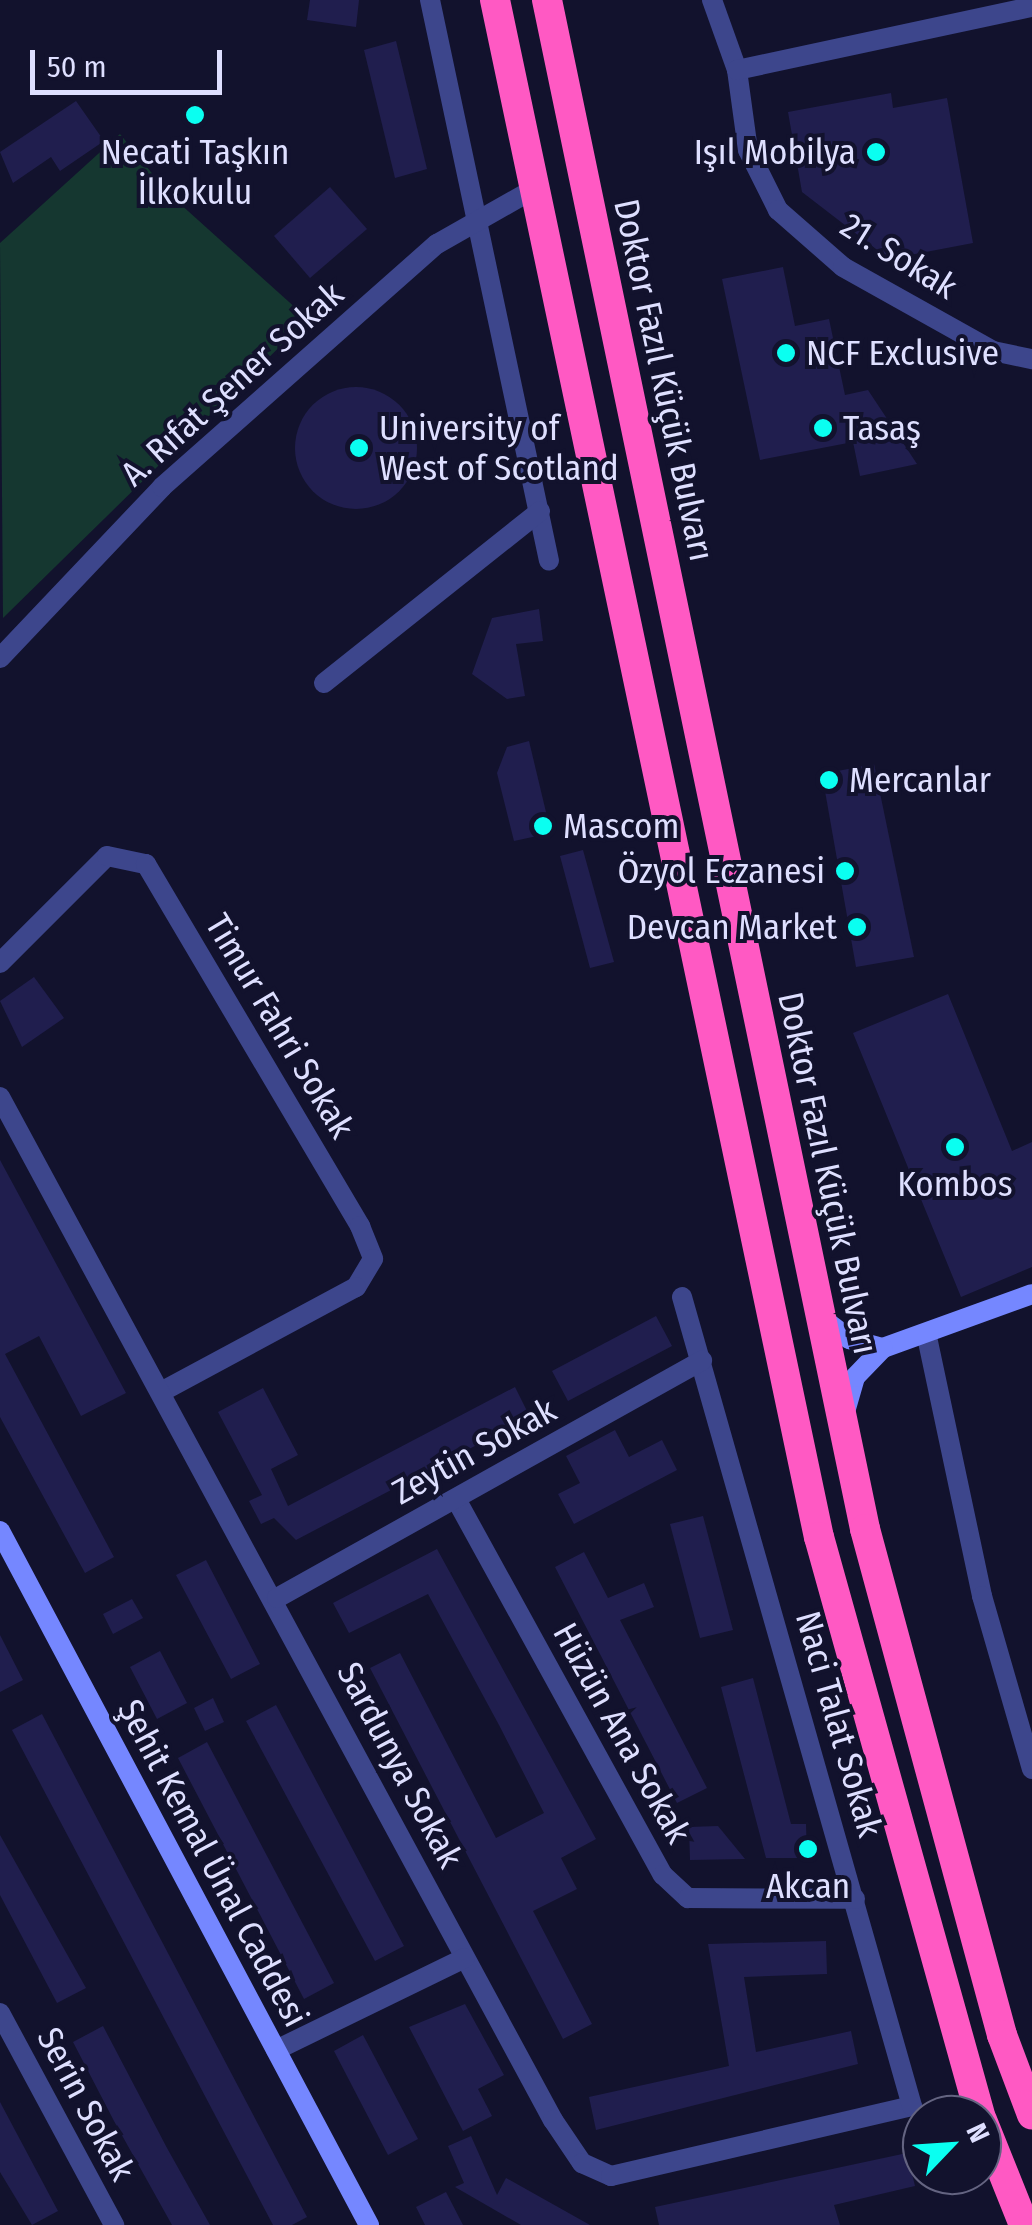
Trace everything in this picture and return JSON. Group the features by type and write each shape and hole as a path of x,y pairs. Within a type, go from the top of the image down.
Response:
{"highway":[{"path":"495,0 824,1554 975,2095"},
{"name":"Doktor Fazıl Küçük Bulvarı","path":"547,0 817,1315 901,1679 1032,2116"},
{"path":"1002,2173 1024,2225"},
{"path":"998,2225 999,2195"}],"street":[{"path":"430,0 550,561"},
{"name":"21. Sokak","path":"712,0 737,70 748,150 778,210 843,267 993,351 1032,359"},
{"path":"737,70 1032,7"},
{"name":"A. Rıfat Şener Sokak","path":"0,657 162,486 476,220 534,189"},
{"path":"324,682 540,511"},
{"name":"Timur Fahri Sokak","path":"0,963 107,856 146,864 373,1259 356,1287 165,1390"},
{"name":"Sardunya Sokak","path":"0,1098 165,1390 464,1958 553,2120 582,2162 612,2176 902,2108"},
{"path":"817,1315 849,1340 883,1348 928,1337 1032,1294"},
{"name":"Naci Talat Sokak","path":"682,1296 909,2095"},
{"path":"928,1337 982,1596 1032,1770"},
{"path":"845,1435 845,1397 883,1348"},
{"name":"Zeytin Sokak","path":"277,1598 702,1360"},
{"name":"Hüzün Ana Sokak","path":"456,1499 663,1875 688,1898 855,1899"},
{"name":"Şehit Kemal Ünal Caddesi","path":"0,1532 370,2225"},
{"path":"276,2050 464,1958"},
{"name":"Serin Sokak","path":"0,2013 114,2225"}],"green space":[{"path":"120,134 168,193 308,319 3,618 0,243"}],"building":[{"path":"310,0 359,0 356,27 307,20"},
{"path":"396,41 427,169 395,178 364,50"},
{"name":"Işıl Mobilya","path":"891,93 893,108 947,98 973,243 889,259 802,192 788,112"},
{"path":"76,101 104,141 60,171 51,157 13,183 0,152"},
{"path":"330,187 367,229 310,278 274,236"},
{"path":"783,267 795,326 829,319 845,395 868,390 917,464 860,476 853,442 760,460 722,279"},
{"path":"356,387 379,391 399,405 413,425 417,448 413,471 399,491 379,505 356,509 333,505 313,491 299,471 295,448 299,425 313,405 333,391"},
{"path":"539,609 543,641 516,644 525,696 507,699 472,674 492,618"},
{"path":"529,741 551,833 514,841 497,773 507,747"},
{"path":"874,764 914,957 856,967 822,774"},
{"path":"583,850 614,962 590,968 560,856"},
{"path":"34,977 64,1018 22,1047 0,1001"},
{"name":"Kombos","path":"948,994 1012,1151 1032,1142 1032,1267 961,1297 853,1033"},
{"path":"0,1160 126,1393 81,1416 39,1336 5,1354 114,1557 85,1573 0,1417"},
{"path":"656,1316 672,1346 568,1401 552,1371"},
{"path":"515,1387 530,1417 296,1540 274,1518 261,1524 249,1501 262,1495 218,1412 263,1388 298,1455 271,1469 288,1506"},
{"path":"615,1430 629,1457 662,1440 677,1470 574,1524 558,1494 580,1483 566,1456"},
{"path":"703,1516 733,1630 700,1638 670,1524"},
{"path":"437,1549 596,1839 561,1858 577,1889 533,1911 592,2024 563,2039 370,1668 400,1653 496,1838 544,1813 499,1725 428,1594 349,1633 333,1603"},
{"path":"584,1552 608,1598 644,1583 654,1607 620,1620 707,1788 677,1803 555,1567"},
{"path":"206,1560 260,1664 231,1679 176,1575"},
{"path":"132,1599 143,1618 113,1634 103,1614"},
{"path":"0,1635 23,1680 0,1692"},
{"path":"160,1651 187,1703 157,1719 130,1667"},
{"path":"753,1678 791,1824 806,1824 807,1858 766,1858 721,1687"},
{"path":"213,1698 224,1722 205,1731 194,1708"},
{"path":"276,1705 404,1946 375,1961 246,1721"},
{"path":"42,1714 307,2217 292,2225 273,2225 12,1730"},
{"path":"207,1742 334,1983 304,1999 178,1758"},
{"path":"718,1826 745,1859 690,1860 689,1827"},
{"path":"0,1835 86,1988 57,2003 0,1895"},
{"path":"826,1941 827,1974 744,1977 756,2052 851,2031 858,2064 596,2130 589,2097 729,2066 708,1944"},
{"path":"465,2004 504,2075 478,2089 492,2116 463,2131 409,2027"},
{"path":"103,2026 210,2225 172,2225 114,2121 73,2042"},
{"path":"363,2035 418,2139 388,2155 334,2051"},
{"path":"0,2102 58,2211 32,2225 0,2172"},
{"path":"471,2136 497,2195 506,2178 590,2225 521,2225 455,2187 464,2183 448,2146"},
{"path":"902,2154 902,2189 834,2205 840,2225 659,2225 655,2207"},
{"path":"446,2192 463,2225 425,2225 416,2207"}],"place":[{"name":"Necati Taşkın İlkokulu","path":"195,115"},
{"name":"Işıl Mobilya","path":"876,152"},
{"name":"NCF Exclusive","path":"786,353"},
{"name":"Tasaş","path":"823,428"},
{"name":"University of West of Scotland","path":"359,448"},
{"name":"Mercanlar","path":"829,780"},
{"name":"Mascom","path":"543,826"},
{"name":"Özyol Eczanesi","path":"845,871"},
{"name":"Devcan Market","path":"857,927"},
{"name":"Kombos","path":"955,1147"},
{"name":"Akcan","path":"808,1849"}]}
